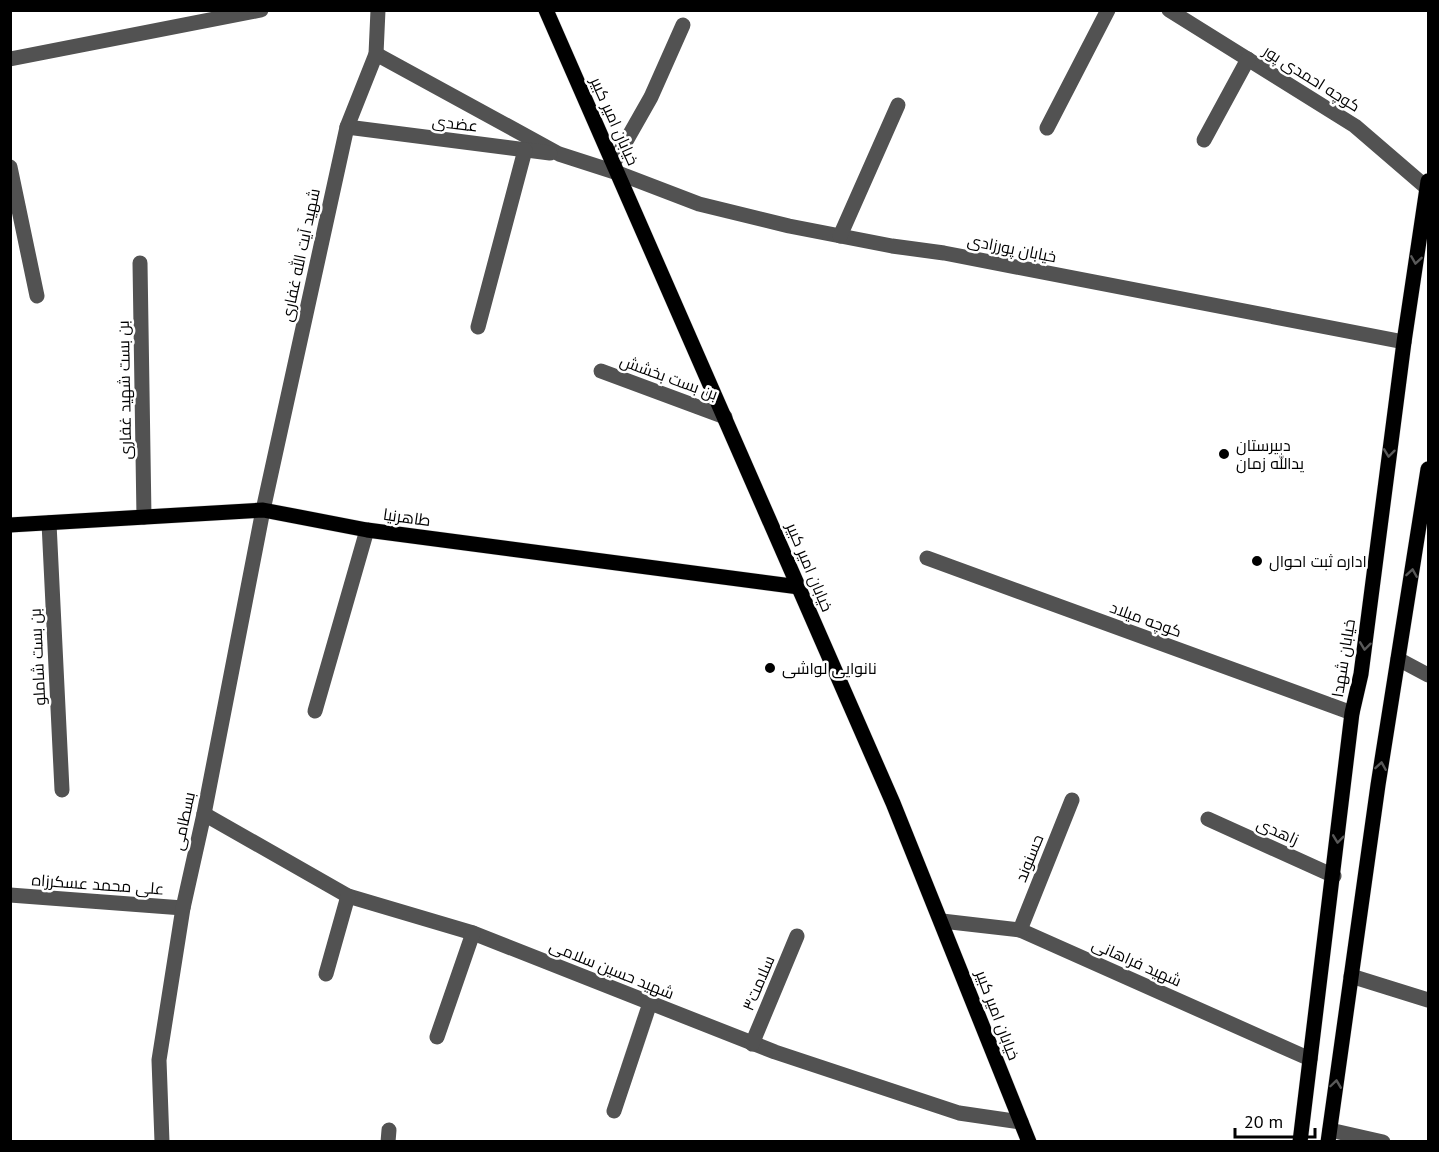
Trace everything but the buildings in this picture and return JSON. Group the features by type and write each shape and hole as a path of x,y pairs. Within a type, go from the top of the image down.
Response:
{"main road":[{"name":"خیابان امیر کبیر","path":"546,10 893,803 1029,1142"},
{"name":"خیابان شهدا","path":"1300,1142 1352,713 1361,674 1404,342 1428,184"},
{"path":"1329,1136 1378,785 1428,469"},
{"name":"طاهرنیا","path":"10,525 263,510 367,530 799,587"}],"street":[{"path":"10,59 261,10"},
{"name":"شهید آیت الله غفاری","path":"263,510 347,127 376,54 378,10"},
{"path":"1047,128 1108,10"},
{"name":"کوچه احمدی پور","path":"1169,10 1355,126 1428,184"},
{"path":"615,168 651,97 683,25"},
{"name":"عضدی","path":"376,54 559,154"},
{"path":"1204,140 1248,59"},
{"path":"840,236 898,105"},
{"name":"عضدی","path":"347,127 559,154 615,168"},
{"path":"478,327 525,150"},
{"path":"10,167 37,296"},
{"name":"خیابان پورزادی","path":"615,168 699,204 789,226 944,253 1404,342"},
{"name":"بن بست شهید غفاری","path":"140,263 144,517"},
{"name":"بن بست بخشش","path":"601,371 725,417"},
{"name":"بسطامی","path":"162,1142 159,1060 183,908 204,814 263,510"},
{"name":"بن بست شاملو","path":"49,523 62,790"},
{"path":"315,711 367,530"},
{"name":"کوچه میلاد","path":"927,558 1352,713"},
{"path":"1398,659 1428,675"},
{"name":"حسنوند","path":"1020,930 1072,800"},
{"name":"شهید حسین سلامی","path":"204,814 348,896 473,933 752,1044 959,1113 1021,1122"},
{"name":"زاهدی","path":"1208,819 1334,876"},
{"name":"علی محمد عسکرزاه","path":"10,895 183,908"},
{"path":"327,974 348,896"},
{"name":"شهید فراهانی","path":"942,921 1020,930 1310,1059"},
{"path":"437,1037 473,933"},
{"name":"سلامت۳","path":"752,1044 797,936"},
{"path":"1352,976 1428,1000"},
{"path":"614,1112 650,1003"},
{"path":"1329,1136 1383,1142"}],"place":[{"name":"دبیرستان یدالله زمان","path":"1224,454"},
{"name":"اداره ثبت احوال","path":"1257,561"},
{"name":"نانوایی لواشی","path":"770,668"}]}
